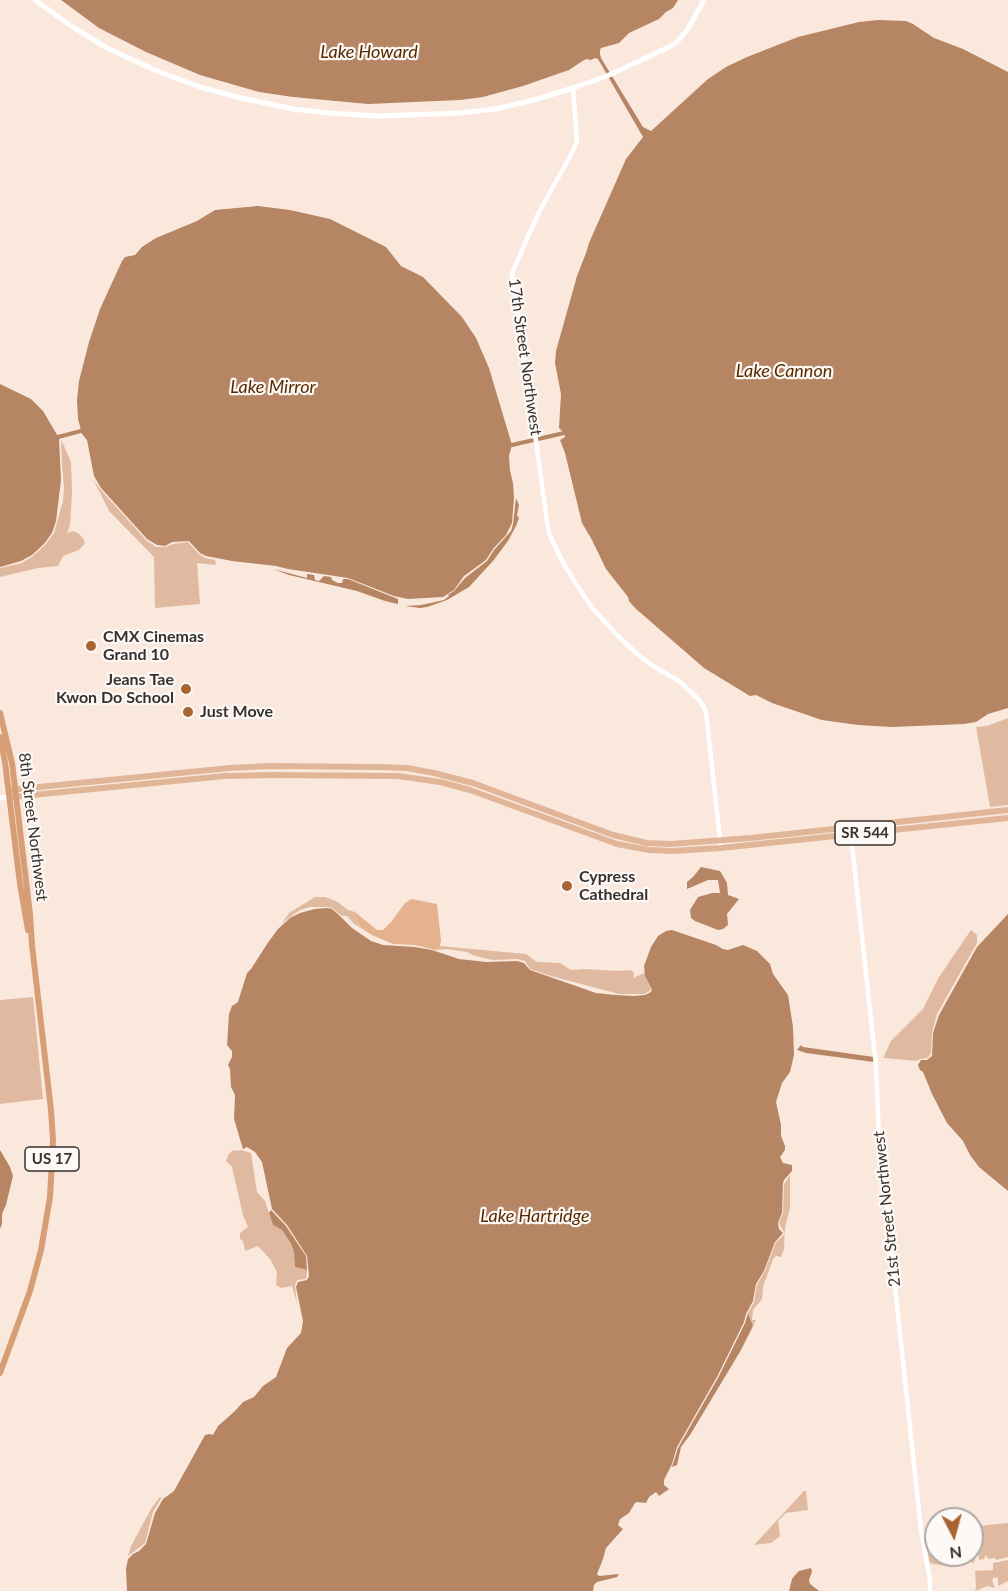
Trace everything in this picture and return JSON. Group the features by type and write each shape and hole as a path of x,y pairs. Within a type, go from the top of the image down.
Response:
{"highway":[{"name":"8th Street Northwest","path":"0,715 10,756 20,884 28,915"},
{"name":"8th Street Northwest","path":"0,737 12,793 52,1120 51,1190 38,1266 0,1373"}],"main road":[{"path":"35,0 107,48 144,66 210,90 294,109 378,116 461,113 513,105 573,88 659,53 676,42 688,29 704,0"},
{"path":"253,775 266,770 269,766"},
{"name":"SR 544","path":"0,798 12,793 60,784 214,769 269,766 407,768 473,783 597,830 629,839 671,844 721,844"},
{"path":"266,775 273,770 293,766"},
{"path":"170,773 171,781"},
{"name":"SR 544","path":"0,791 12,793 118,787 253,775 416,777 470,790 617,844 649,850 672,851 721,844 1008,817"},
{"path":"416,777 446,779 453,777"},
{"path":"117,778 118,787"},
{"path":"1008,810 1008,817"},
{"name":"SR 544","path":"850,831 1008,810"}],"street":[{"name":"17th Street Northwest","path":"573,88 577,141 538,212 512,273 549,533 560,557 593,609 642,658 679,681 701,702 706,712 721,844"},
{"name":"21st Street Northwest","path":"850,831 875,1054 879,1137 921,1530 930,1591"}],"shaded area":[{"path":"61,439 71,462 72,492 70,525 67,533 73,531 78,533 85,543 79,550 63,556 58,566 0,577 0,568 22,563 33,556 54,533 63,501 64,488"},
{"path":"93,479 146,540 156,547 188,542 205,558 215,560 216,565 197,563 200,604 155,608 154,557 109,511"},
{"path":"1008,718 1008,805 990,807 976,727 987,726"},
{"path":"315,897 325,897 336,901 355,912 361,928 347,916 342,916 327,907 310,907 300,910 282,923 289,913"},
{"path":"411,899 437,904 441,940 436,950 415,945 393,944 361,928 356,918 355,912 377,930 383,930"},
{"path":"971,930 977,935 977,943 937,1014 932,1033 931,1054 917,1061 883,1058 891,1041 923,1009 939,977"},
{"path":"440,946 526,954 537,962 560,963 571,970 631,970 634,973 633,978 644,973 651,990 644,994 619,994 530,969 525,961 493,960 467,952 436,950"},
{"path":"33,997 43,1099 0,1104 0,1000"},
{"path":"235,1150 251,1153 257,1192 265,1201 273,1225 282,1230 291,1244 295,1267 307,1270 306,1279 297,1280 295,1286 297,1304 292,1286 281,1288 276,1285 277,1272 270,1259 258,1246 245,1251 243,1241 240,1239 240,1233 248,1227 232,1167 226,1161 228,1155"},
{"path":"790,1175 790,1208 785,1233 779,1223 783,1213 784,1184"},
{"path":"785,1234 781,1257 776,1256 773,1259 763,1287 762,1299 753,1310 752,1320 756,1320 753,1326 748,1313 754,1302 757,1285 776,1242"},
{"path":"806,1491 808,1510 786,1513 778,1521 780,1536 771,1543 754,1545"},
{"path":"162,1497 153,1512 145,1543 128,1556 151,1509"},
{"path":"1008,1523 1008,1557 996,1560 995,1558 988,1559 986,1555 984,1559 984,1525"},
{"path":"1008,1560 1008,1581 998,1586 998,1578 994,1577 992,1580 995,1588 987,1586 975,1591 975,1571 993,1570 993,1563"}],"water":[{"name":"Lake Cannon","path":"61,0 678,0 673,8 659,19 629,33 619,43 600,50 601,58 643,127 651,131 708,79 726,67 798,37 859,22 906,21 934,38 963,49 1008,72 1008,708 988,714 976,722 964,724 892,727 822,720 772,703 756,695 750,696 704,668 635,608 606,569 582,523 560,440 565,437 559,428 561,394 555,363 556,351 577,276 589,243 626,159 643,137 598,59 584,60 569,70 523,86 483,97 460,100 368,104 293,97 259,92 200,75 146,52 99,28"},
{"name":"Lake Mirror","path":"258,206 330,219 386,247 401,266 423,277 462,317 476,338 489,368 512,445 509,456 514,498 512,523 506,535 486,560 464,576 454,590 443,597 408,599 348,578 206,556 189,541 172,542 165,546 157,545 147,539 101,488 94,476 87,440 82,434 78,419 79,381 100,309 122,261 125,257 135,255 142,247 156,238 197,221 215,210"},
{"path":"0,384 31,399 43,411 59,438 61,480 56,521 52,533 32,555 0,567"},
{"path":"516,498 519,505 517,515 519,518 516,526 493,561 469,587 447,600 427,607 405,606 444,600 465,578 487,561 511,531"},
{"path":"273,569 307,578 307,574 314,575 315,580 319,581 324,576 331,577 338,583 342,583 343,579 348,579 398,599 398,604 402,605 385,601 357,591 289,575"},
{"path":"701,867 720,871 727,883 728,895 739,899 727,914 728,925 723,929 718,930 691,918 690,910 698,897 720,893 718,880 708,880 687,889 687,882"},
{"name":"Lake Hartridge","path":"332,909 352,928 371,941 383,945 432,950 459,959 486,962 517,961 524,963 530,970 596,993 615,995 634,996 651,992 644,966 658,936 672,930 723,949 728,950 743,945 757,951 770,964 773,974 788,995 794,1055 790,1072 782,1083 776,1102 781,1136 785,1146 780,1157 783,1163 792,1165 792,1171 783,1183 782,1213 778,1223 783,1233 775,1242 764,1271 756,1284 753,1301 744,1322 718,1375 677,1447 664,1480 664,1485 669,1489 659,1496 656,1492 649,1497 646,1503 635,1503 629,1513 620,1519 618,1525 623,1529 606,1548 597,1574 599,1576 619,1574 617,1577 597,1582 593,1591 127,1591 128,1559 146,1544 155,1513 163,1499 174,1491 205,1435 213,1435 218,1426 243,1402 254,1397 263,1386 276,1377 287,1348 301,1333 303,1321 296,1287 298,1282 307,1280 309,1276 307,1256 287,1225 272,1209 262,1162 255,1152 247,1147 243,1149 234,1119 235,1095 231,1087 228,1065 232,1051 227,1045 229,1014 232,1006 238,1002 247,973 267,944 290,918 300,913"},
{"path":"1008,914 1008,1191 979,1167 963,1141 947,1123 918,1065 921,1060 927,1060 932,1056 933,1033 939,1015 977,947"},
{"path":"801,1045 874,1057 874,1062 806,1053 797,1050"},
{"path":"0,1150 13,1176 0,1229"},
{"path":"271,1210 286,1226 306,1256 307,1270 295,1267 291,1244 282,1230 273,1225 269,1213"},
{"path":"748,1313 753,1326 741,1350 681,1447 677,1465 672,1467 678,1448 719,1376"},
{"path":"811,1568 810,1584 819,1591 789,1591 796,1574"}],"waterway":[{"path":"58,437 81,431"},
{"path":"512,445 564,433"}],"place":[{"name":"CMX Cinemas Grand 10","path":"91,646"},
{"name":"Jeans Tae Kwon Do School","path":"186,689"},
{"name":"Just Move","path":"188,712"},
{"name":"Cypress Cathedral","path":"567,886"}],"water label":[{"name":"Lake Howard","path":"369,52"}]}
